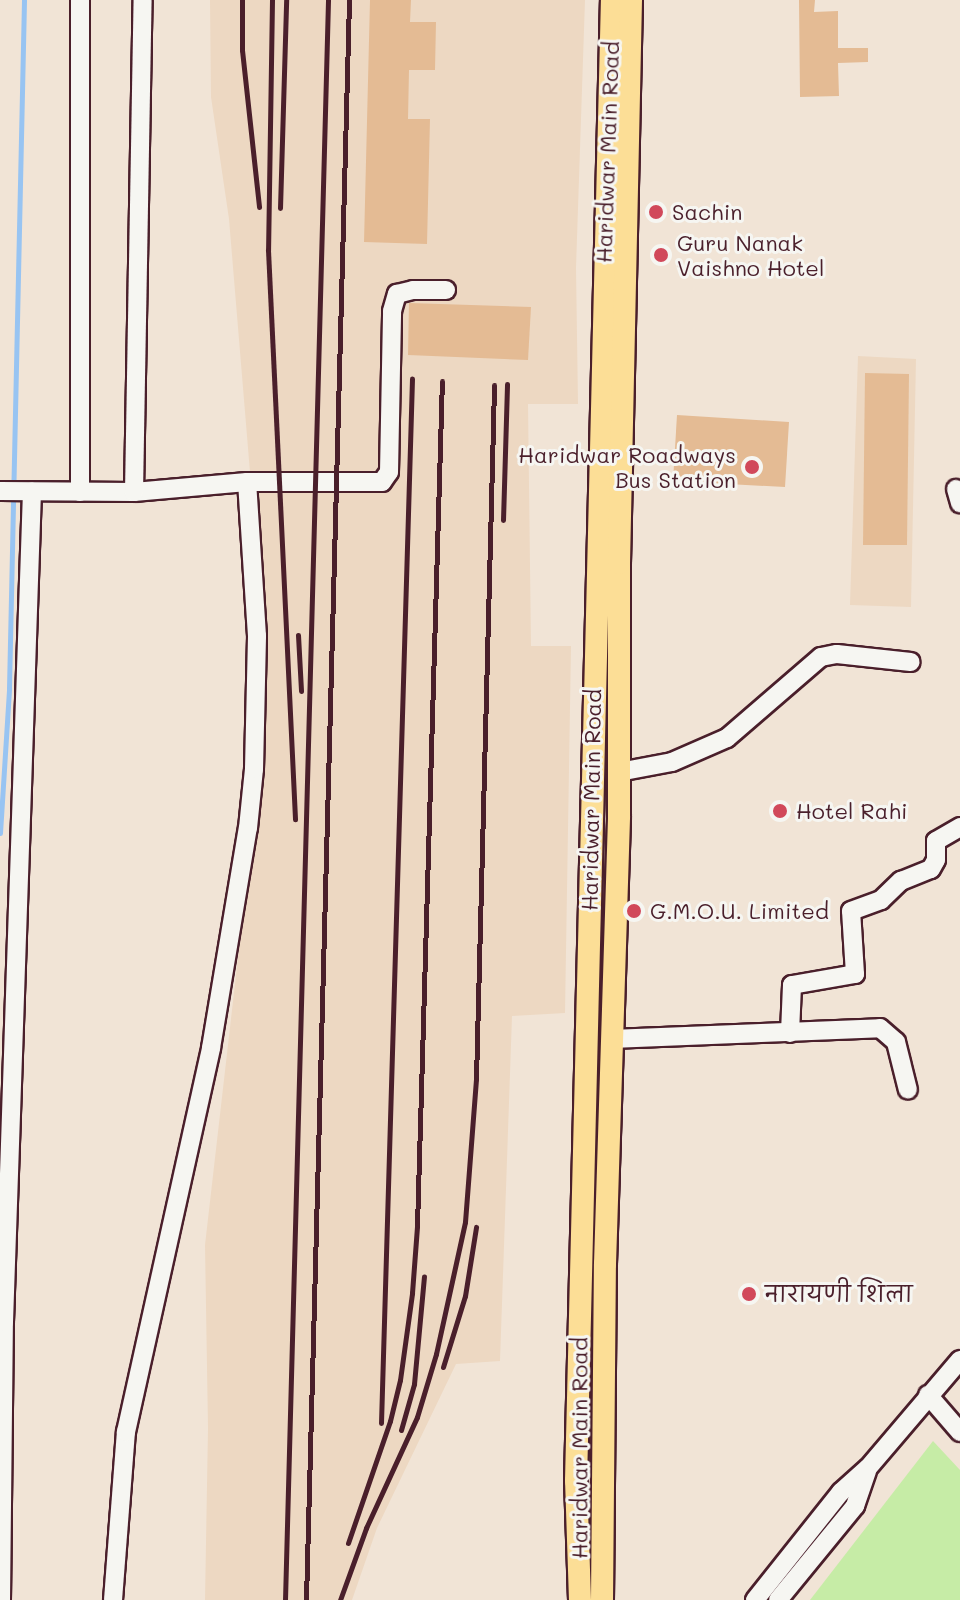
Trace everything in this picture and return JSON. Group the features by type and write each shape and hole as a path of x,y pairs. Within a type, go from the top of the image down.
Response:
{"main road":[{"name":"Haridwar Main Road","path":"602,1600 609,1117 619,772 612,367 612,0"},
{"name":"Haridwar Main Road","path":"580,1600 576,1481 584,1116 612,367 631,0"},
{"path":"584,1116 609,1117"}],"street":[{"path":"80,0 80,492"},
{"path":"134,492 143,0"},
{"path":"1,1600 2,1322 15,491 134,492 247,482 382,482 389,472 392,311 397,294 413,290 446,290"},
{"path":"113,1600 117,1513 126,1432 211,1048 248,828 254,769 257,636 247,482"},
{"path":"619,772 672,762 727,738 821,657 837,654 911,662"},
{"path":"790,1033 792,985 855,974 851,911 881,900 901,881 931,869 936,860 936,841 960,827"},
{"path":"611,1039 880,1028 896,1042 908,1090"},
{"path":"755,1600 841,1492 868,1468 960,1360"},
{"path":"928,1395 960,1432"},
{"path":"778,1600 855,1506 868,1468"}],"shaded area":[{"path":"210,0 585,0 576,268 578,404 528,404 531,646 571,646 565,1013 512,1016 500,1361 456,1364 377,1528 352,1600 205,1600 208,1428 205,1245 255,810 266,665 229,219 211,97"},
{"path":"858,356 916,359 911,607 850,605"}],"green space":[{"path":"933,1441 960,1470 960,1600 810,1600"}],"building":[{"path":"370,0 411,0 410,22 436,22 435,70 409,70 408,119 430,119 427,244 364,242"},
{"path":"799,0 815,0 814,12 838,11 838,48 868,48 868,62 838,63 839,96 800,97"},
{"path":"409,303 531,307 528,360 408,355"},
{"path":"865,373 909,374 907,545 863,545"},
{"path":"677,415 789,422 785,487 673,481"}],"waterway":[{"path":"0,833 9,688 24,0"}],"railway":[{"path":"242,0 242,50 259,207"},
{"path":"272,0 268,250 295,819"},
{"path":"280,208 286,0"},
{"path":"285,1600 328,0"},
{"path":"306,1600 349,0"},
{"path":"381,1423 412,378"},
{"path":"348,1543 390,1421 400,1380 412,1293 417,1226 442,381"},
{"path":"503,520 507,384"},
{"path":"340,1600 366,1528 417,1417 436,1354 465,1222 476,1079 494,385"},
{"path":"298,635 301,691"},
{"path":"443,1367 465,1296 476,1227"},
{"path":"401,1430 414,1384 424,1276"}],"place":[{"name":"Sachin","path":"656,212"},
{"name":"Guru Nanak Vaishno Hotel","path":"661,255"},
{"name":"Haridwar Roadways Bus Station","path":"752,467"},
{"name":"Hotel Rahi","path":"780,811"},
{"name":"G.M.O.U. Limited","path":"634,911"},
{"name":"नारायणी शिला","path":"749,1294"}]}
